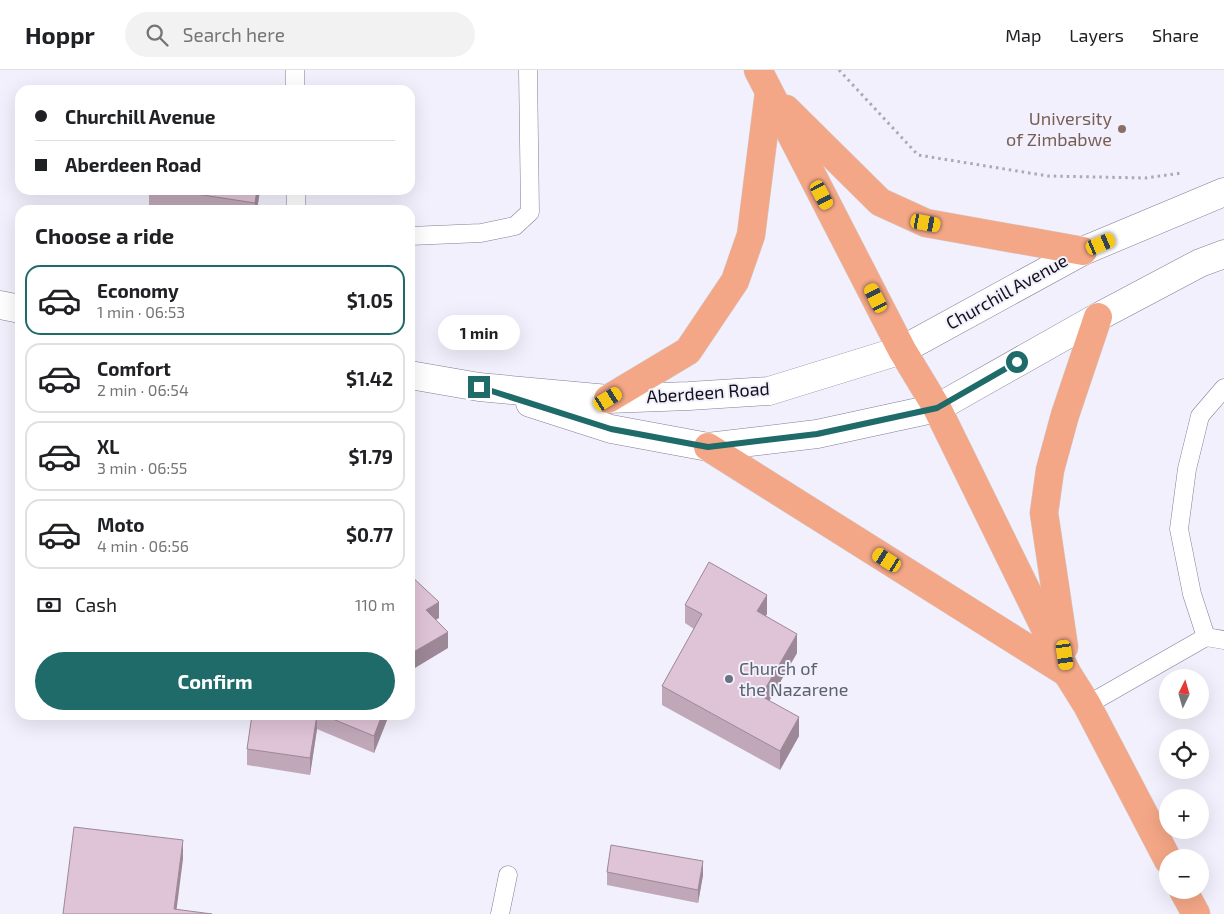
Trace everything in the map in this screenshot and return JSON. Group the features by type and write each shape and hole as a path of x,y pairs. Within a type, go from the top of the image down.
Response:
{"highway":[{"path":"764,81 880,202 926,223 1083,251"},
{"path":"764,81 902,350 937,408 1067,673 1087,705 1162,849"},
{"path":"608,399 688,351 736,281 751,236 764,81"},
{"path":"1067,673 1044,513 1050,470 1065,415 1098,317"},
{"path":"708,447 1067,673"},
{"path":"1188,899 1196,914"}],"street":[{"name":"Churchill Avenue","path":"902,350 1083,251 1224,192"},
{"path":"937,408 1098,317 1200,263 1224,254"},
{"path":"0,305 15,308"},
{"name":"Aberdeen Road","path":"415,376 479,387 608,399 769,392 902,350"},
{"name":"Aberdeen Road","path":"479,387 611,429 708,447 817,434 937,408"}],"lane":[{"path":"295,70 295,85"},
{"path":"415,236 481,233 515,226 530,212 528,70"},
{"path":"1206,636 1192,594 1179,529 1187,469 1200,416 1224,388"},
{"path":"1087,705 1206,636 1224,640"},
{"path":"500,914 508,875"}],"path":[{"path":"839,70 918,155 1048,176 1144,178 1189,172"}],"building":[{"path":"203,195 256,195 255,203"},
{"name":"Church of the Nazarene","path":"709,562 767,595 757,611 797,634 761,696 799,717 780,751 662,686 702,614 685,605"},
{"path":"415,580 439,602 426,610 448,632 415,651"},
{"path":"251,720 316,720 310,758 247,749"},
{"path":"335,720 380,720 374,736"},
{"path":"74,827 183,840 174,909 212,914 63,914"},
{"path":"611,845 703,861 698,890 607,872"}],"place":[{"name":"University of Zimbabwe","path":"1122,129"},
{"name":"Church of the Nazarene","path":"729,679"}],"route":[{"path":"479,387 611,429 708,447 817,434 937,408 1017,362"}]}
